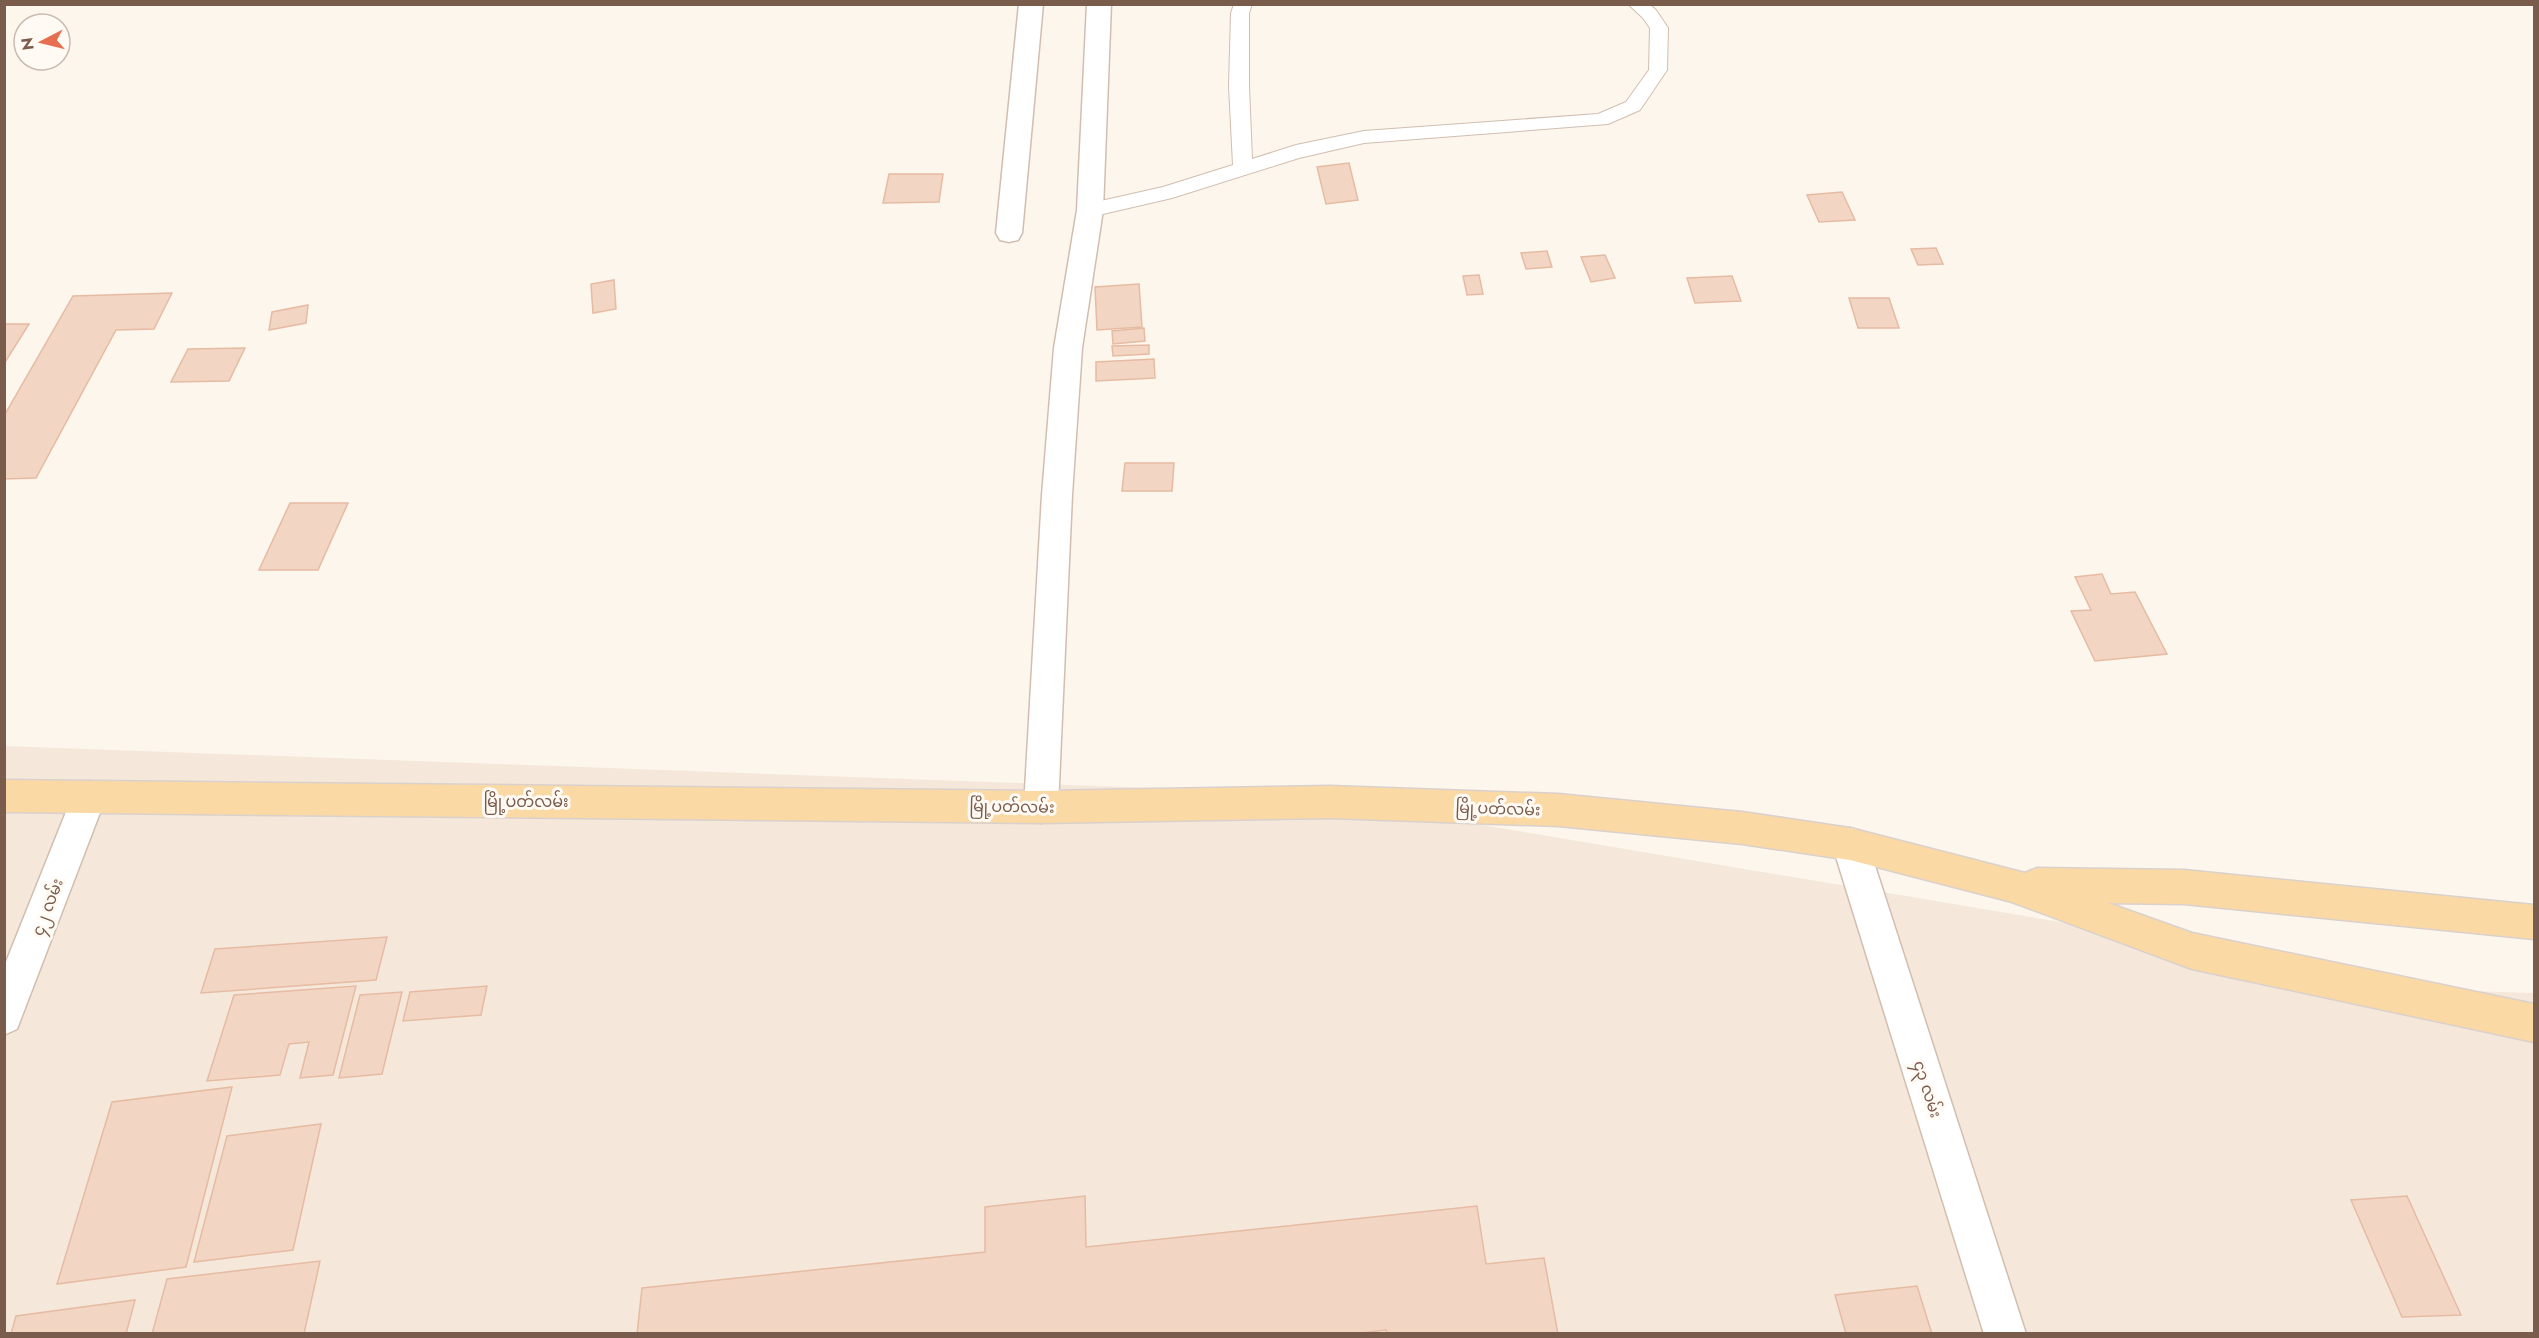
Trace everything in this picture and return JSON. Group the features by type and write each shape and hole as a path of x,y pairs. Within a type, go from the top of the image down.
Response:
{"main road":[{"name":"မြို့ပတ်လမ်း","path":"4,796 1041,807 1330,802 1558,810 1742,828 1850,844 2012,885"},
{"path":"2012,885 2184,887 2535,922"},
{"path":"2012,885 2192,951 2535,1023"}],"street":[{"path":"1009,233 1031,4"},
{"path":"1041,807 1057,495 1068,348 1090,210 1099,4"},
{"name":"၄၂ လမ်း","path":"4,1016 89,797"},
{"name":"၄၃ လမ်း","path":"1850,844 2005,1334"}],"lane":[{"path":"1243,4 1240,13 1239,86 1243,168"},
{"path":"1090,210 1165,193 1296,152 1364,137 1601,120 1633,106 1658,70 1659,28 1650,14 1637,4"}],"shaded area":[{"path":"5,746 1292,793 2471,991 2534,993 2534,1333 5,1334"}],"building":[{"path":"1349,163 1358,200 1326,204 1317,167"},
{"path":"889,174 943,174 939,202 883,203"},
{"path":"1842,192 1855,220 1819,222 1807,195"},
{"path":"1936,248 1943,264 1918,265 1911,249"},
{"path":"1547,251 1552,267 1526,269 1521,253"},
{"path":"1605,255 1615,278 1591,282 1581,257"},
{"path":"1479,275 1483,294 1467,295 1463,276"},
{"path":"1732,276 1741,301 1695,303 1687,278"},
{"path":"614,280 616,309 593,313 591,284"},
{"path":"1139,284 1142,327 1097,330 1095,287"},
{"path":"172,293 154,329 116,330 36,478 4,479 4,416 73,296"},
{"path":"1849,298 1889,298 1899,328 1858,328"},
{"path":"308,305 306,323 269,330 272,312"},
{"path":"4,324 29,324 4,364"},
{"path":"1144,328 1145,341 1113,344 1112,331"},
{"path":"1149,345 1149,354 1113,356 1112,346"},
{"path":"245,348 229,381 171,382 188,349"},
{"path":"1154,359 1155,378 1096,381 1096,362"},
{"path":"1125,463 1174,463 1172,491 1122,491"},
{"path":"290,503 348,503 318,570 259,570"},
{"path":"2102,574 2111,594 2135,592 2167,654 2095,661 2071,611 2091,610 2075,577"},
{"path":"387,937 376,980 201,993 215,949"},
{"path":"356,986 333,1075 300,1078 309,1042 289,1044 280,1075 207,1081 234,995"},
{"path":"487,986 481,1015 403,1021 410,992"},
{"path":"402,992 382,1074 339,1078 360,995"},
{"path":"232,1087 186,1267 57,1284 112,1102"},
{"path":"321,1124 293,1250 194,1262 227,1136"},
{"path":"1085,1196 1086,1247 1477,1206 1486,1264 1544,1258 1558,1334 1387,1334 1386,1330 1353,1334 637,1334 642,1288 985,1252 985,1207"},
{"path":"2407,1196 2461,1315 2402,1317 2351,1200"},
{"path":"320,1261 304,1334 152,1334 167,1279"},
{"path":"1917,1286 1932,1334 1846,1334 1835,1295"},
{"path":"135,1300 126,1334 11,1334 16,1316"}]}
